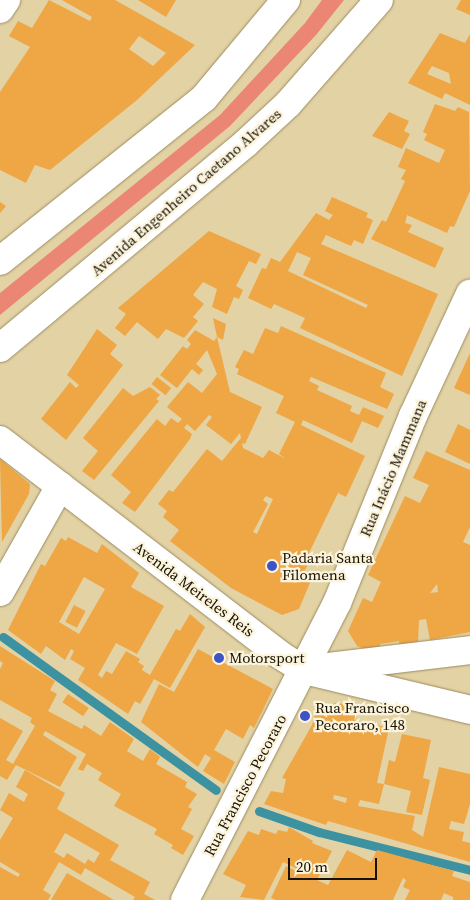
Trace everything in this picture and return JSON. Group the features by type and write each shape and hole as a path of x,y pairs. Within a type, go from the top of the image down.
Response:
{"street":[{"path":"0,9 6,0"},
{"path":"0,260 204,98 286,0"},
{"name":"Avenida Engenheiro Caetano Alvares","path":"0,348 246,143 288,104 379,0"},
{"name":"Rua Inácio Mammana","path":"304,670 337,603 413,416 470,294"},
{"name":"Avenida Meireles Reis","path":"0,440 280,655 304,670 470,710"},
{"path":"0,592 60,486"},
{"path":"304,670 470,650"},
{"name":"Rua Francisco Pecoraro","path":"185,900 304,670"}],"shaded area":[{"path":"322,0 344,0 316,35 230,126 0,315 0,293 220,115 305,23"}],"building":[{"path":"49,0 90,21 92,17 62,0 115,0 195,45 137,100 50,170 35,165 26,183 0,170 0,92 30,47 9,36 18,21 32,28","holes":["139,36 166,53 153,66 129,49"]},
{"path":"138,0 176,0 166,17"},
{"path":"461,0 470,0 470,15 456,9"},
{"path":"440,33 465,43 470,34 470,105 445,93 442,99 408,83","holes":["432,66 449,73 451,84 427,74"]},
{"path":"435,104 455,111 458,107 469,112 470,191 454,227 450,226 447,233 407,215 405,223 412,225 408,232 444,248 435,268 371,239 382,220 386,222 405,181 401,179 406,170 398,167 406,148 439,163 445,150 424,140 427,134 423,132"},
{"path":"389,112 409,121 404,131 410,134 402,149 372,136"},
{"path":"332,197 368,213 366,217 373,220 363,244 354,240 351,246 326,235 321,244 438,294 402,376 300,328 305,318 274,304 271,309 248,298 262,268 266,269 271,258 280,262 316,213 329,220 333,215 325,211","holes":["297,252 311,258 303,275 368,305 366,308 288,271"]},
{"path":"0,202 6,206 0,213"},
{"path":"209,231 261,254 256,264 249,261 236,286 243,290 239,299 234,297 227,314 212,307 217,289 203,282 193,295 204,304 193,317 198,321 184,338 166,329 158,339 137,322 125,336 115,328 126,314 118,308"},
{"path":"213,318 226,324 223,340 217,337"},
{"path":"281,326 386,373 380,387 394,394 387,409 311,377 309,381 319,386 317,390 352,406 350,411 359,415 363,407 384,416 378,428 362,421 352,443 303,420 301,425 365,456 346,497 338,493 308,555 312,556 303,574 312,578 299,609 282,615 231,588 170,541 179,530 163,517 167,511 158,504 169,490 173,492 207,449 222,461 241,438 240,433 231,444 206,425 212,417 209,415 195,431 187,424 184,428 192,434 190,439 135,512 122,503 131,492 111,475 157,419 165,426 171,418 178,423 182,419 167,407 188,382 202,393 217,374 207,350 196,364 203,370 199,375 192,369 177,388 160,375 183,346 187,349 191,344 187,340 195,330 214,341 217,337 230,392 262,407 245,444 242,443 243,448 263,458 269,450 286,459 279,454 295,422 276,413 284,396 237,374 239,369 235,367 244,350 253,354 265,328 278,333","holes":["266,496 273,499 257,534 253,532 268,504 263,500"]},
{"path":"97,329 117,345 110,354 123,365 66,440 41,419 70,382 76,388 79,385 67,375"},
{"path":"470,353 470,395 454,388"},
{"path":"157,377 171,388 166,395 151,384"},
{"path":"150,387 160,395 156,399 159,401 94,480 82,471 98,451 83,438 123,388 133,396"},
{"path":"458,424 470,430 470,464 445,452"},
{"path":"426,451 470,470 470,527 463,542 470,545 470,632 430,640 426,619 419,620 418,643 400,646 399,641 380,644 380,649 370,651 357,646 348,631 363,598 372,602 381,582 368,575 405,496 420,503 429,485 413,478","holes":["437,584 438,592 430,593"]},
{"path":"0,459 30,484 29,494 2,542"},
{"path":"68,537 97,553 102,544 139,573 131,587 164,606 137,654 116,643 98,675 102,678 106,671 112,674 126,651 140,659 138,662 144,666 142,670 150,675 176,629 180,631 190,614 205,627 170,688 154,679 140,704 135,701 128,714 78,680 85,668 70,659 74,651 71,649 65,660 46,646 41,654 8,630 41,564 45,566 61,538 66,541","holes":["84,577 105,589 79,634 59,622"]},
{"path":"74,605 86,611 77,628 65,622"},
{"path":"0,646 55,681 50,690 57,694 48,711 82,729 84,725 101,736 110,722 134,739 127,751 143,761 150,749 160,757 156,764 187,782 185,787 197,794 188,807 192,809 181,829 194,836 183,855 171,848 173,845 154,834 157,829 114,806 121,794 98,780 102,773 87,764 83,771 78,769 86,754 45,731 43,735 77,757 60,787 16,765 7,780 0,776 0,718 23,731 6,760 13,764 35,726 30,722 32,718 0,700 0,669 3,663 0,661"},
{"path":"198,649 273,689 254,728 250,725 243,739 226,729 214,750 235,762 224,784 203,771 211,758 205,754 198,767 141,722 159,684 174,692"},
{"path":"68,694 89,708 83,716 62,702"},
{"path":"336,703 358,707 354,720 389,728 377,783 384,784 379,804 360,800 358,806 415,816 412,830 423,837 439,767 470,774 470,804 464,824 451,821 449,829 464,832 462,841 470,843 470,862 328,821 326,825 264,804 271,791 283,793 286,779 282,778 312,725 317,707","holes":["334,795 347,798 346,803 333,799"]},
{"path":"402,734 431,740 423,778 430,780 422,815 406,812 411,791 384,784 389,760 395,762"},
{"path":"25,770 65,793 57,809 119,845 110,860 150,882 144,894 155,900 133,900 135,897 85,868 81,875 59,862 43,890 51,895 48,900 0,900 0,867 18,877 20,874 0,862 0,840 13,818 0,810 9,793 24,802 28,794 16,787","holes":["65,833 100,853 94,863 88,859 85,864 67,853 64,858 54,852"]},
{"path":"289,827 313,841 312,843 332,851 317,880 328,885 347,850 371,862 377,850 454,871 452,876 470,882 470,900 453,900 453,897 444,893 441,900 405,900 410,890 403,887 406,880 403,878 393,900 276,900 271,898 286,866 298,872 300,870 283,862 264,900 240,897 246,885 223,874 248,831 259,835 261,829 276,834 278,830 287,832"},
{"path":"67,873 114,900 51,900"}],"waterway":[{"path":"3,637 216,790"},
{"path":"259,811 319,832 470,870"}],"place":[{"name":"Padaria Santa Filomena","path":"272,566"},
{"name":"Motorsport","path":"219,658"},
{"name":"Rua Francisco Pecoraro, 148","path":"305,716"}]}
